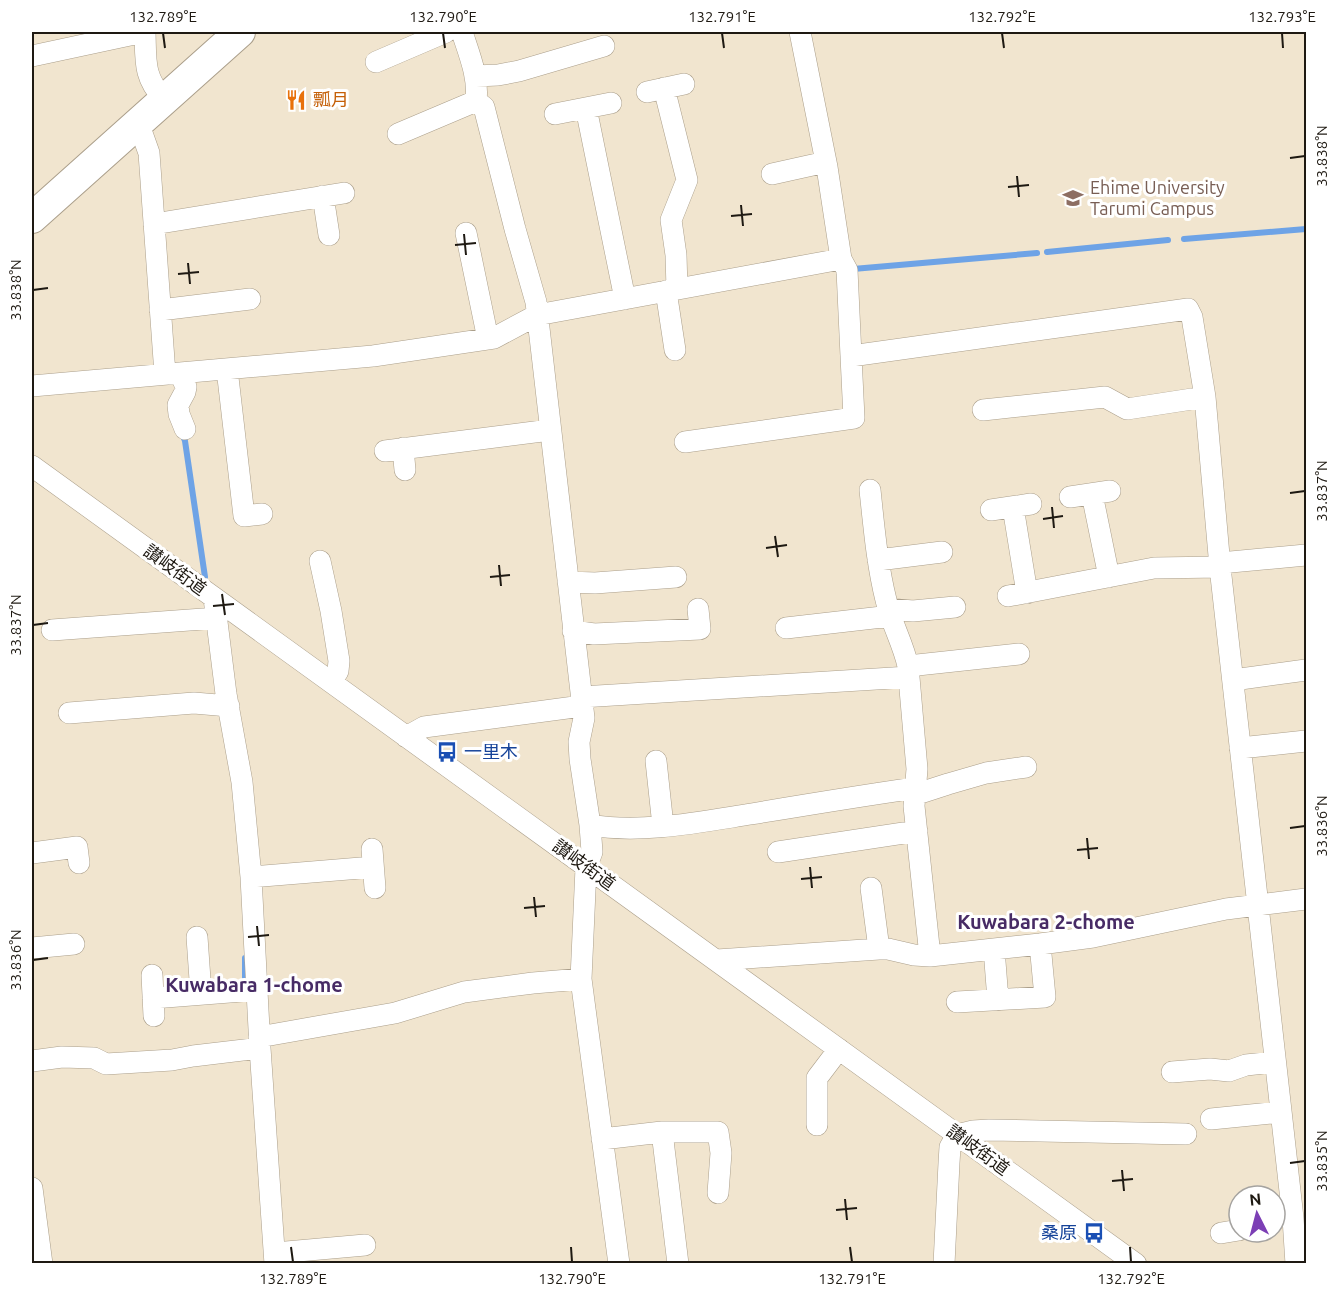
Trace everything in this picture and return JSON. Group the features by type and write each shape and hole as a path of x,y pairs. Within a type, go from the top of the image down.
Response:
{"street":[{"path":"32,57 145,32 146,68 156,91 164,99"},
{"path":"32,218 240,32"},
{"path":"376,62 446,32"},
{"path":"462,32 476,76 478,91 476,101"},
{"path":"698,433 755,422 854,418 848,270 841,259 826,162 800,32"},
{"path":"476,76 519,71 591,43"},
{"path":"665,88 688,145 687,180 671,220 676,255 672,290 675,350"},
{"path":"398,134 476,101"},
{"path":"476,101 484,107 536,303 584,718 579,742 580,759 592,852 586,868 581,979 619,1263"},
{"path":"555,114 611,103"},
{"path":"586,108 625,299"},
{"path":"136,125 149,153 160,310 173,374 186,387 178,405 185,429"},
{"path":"772,174 826,162"},
{"path":"154,224 344,193"},
{"path":"323,196 329,235"},
{"path":"466,233 488,339"},
{"path":"32,386 373,356 488,339 537,315 841,259"},
{"path":"160,310 250,299"},
{"path":"851,356 1188,309 1192,317 1205,397 1220,565 1296,1263"},
{"path":"227,369 244,516 262,514"},
{"path":"983,410 1105,398 1127,409 1205,397"},
{"path":"405,470 394,450 550,430"},
{"name":"讃岐街道","path":"32,466 215,608 331,682 1134,1263"},
{"path":"870,490 878,560 886,602 905,652 909,671 917,769 914,806 930,956"},
{"path":"1070,497 1101,492 1109,577"},
{"path":"991,510 1022,506 1017,594 1154,568 1220,565 1306,555"},
{"path":"878,560 942,552"},
{"path":"320,561 339,661 338,671 331,682"},
{"path":"568,582 595,583 676,577"},
{"path":"786,628 890,613 955,607"},
{"path":"52,630 215,608 228,706 242,782 251,877 275,1258 365,1245"},
{"path":"573,631 594,634 700,629 698,609"},
{"path":"406,737 424,727 582,702 909,671 1019,654"},
{"path":"1233,680 1306,670"},
{"path":"81,719 194,703 228,706"},
{"path":"1240,748 1306,741"},
{"path":"656,761 663,826"},
{"path":"590,825 651,827 712,820 915,792 986,773 1026,767"},
{"path":"778,852 917,831"},
{"path":"32,853 77,847 80,863"},
{"path":"251,877 373,868"},
{"path":"871,888 879,949"},
{"path":"717,960 879,949 930,956 1093,937 1226,909 1306,899"},
{"path":"197,938 201,994"},
{"path":"32,948 74,944"},
{"path":"957,1002 1045,997 1040,944"},
{"path":"994,949 998,1000"},
{"path":"152,975 154,1007 201,994 257,990"},
{"path":"32,1061 62,1057 94,1058 106,1064 172,1060 395,1014 464,992 581,979"},
{"path":"818,1125 817,1078 839,1049"},
{"path":"1172,1072 1210,1068 1228,1071 1246,1065 1275,1062"},
{"path":"1211,1119 1281,1112"},
{"path":"944,1263 950,1147 957,1135 989,1130 1186,1134"},
{"path":"602,1139 662,1132 717,1132 721,1153 718,1192"},
{"path":"662,1132 678,1263"},
{"path":"32,1188 42,1263"}],"waterway":[{"path":"1184,239 1306,229"},
{"path":"1047,252 1168,240"},
{"path":"853,269 1037,253"},
{"path":"182,433 205,577"},
{"path":"245,958 245,979"}],"place":[{"name":"瓢月","path":"296,100"},
{"name":"Ehime University Tarumi Campus","path":"1073,198"},
{"name":"一里木","path":"447,752"},
{"name":"桑原","path":"1094,1233"}],"district":[{"name":"Kuwabara 2-chome","path":"1046,922"},
{"name":"Kuwabara 1-chome","path":"254,985"}]}
